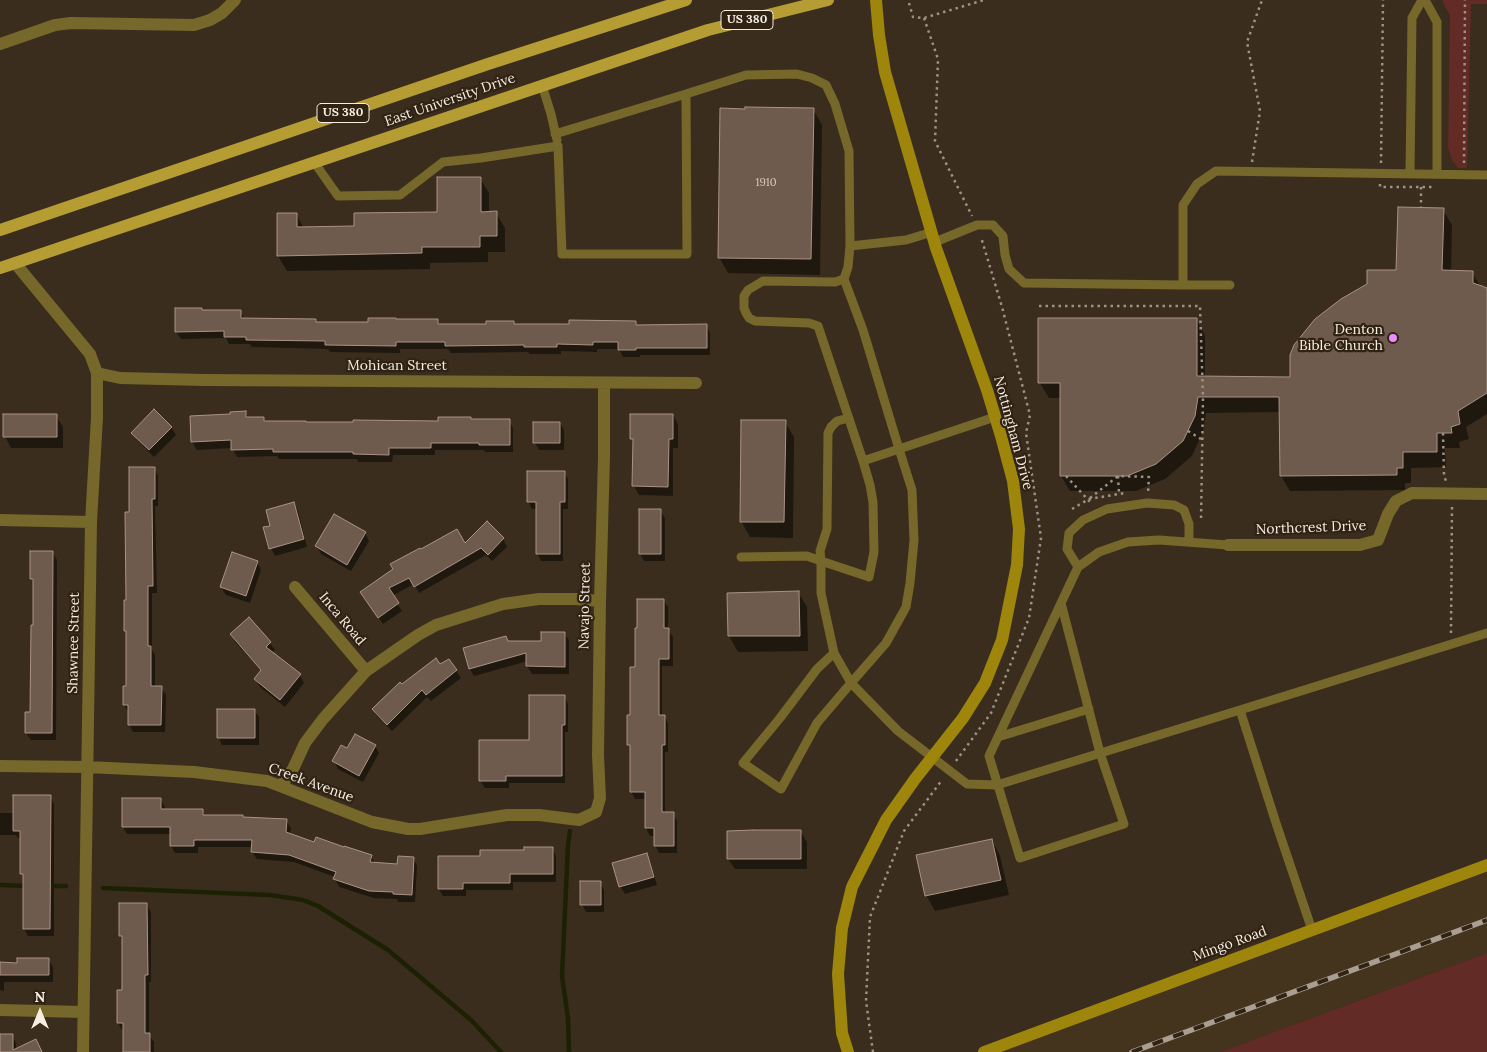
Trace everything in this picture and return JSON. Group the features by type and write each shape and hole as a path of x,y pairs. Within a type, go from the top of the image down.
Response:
{"main road":[{"name":"East University Drive","path":"0,230 488,64 683,0"},
{"name":"East University Drive","path":"0,268 708,30 828,0"}],"street":[{"path":"0,44 55,25 71,23 194,25 210,20 222,13 235,0"},
{"name":"Nottingham Drive","path":"848,1052 842,1033 838,974 842,928 852,887 886,820 963,718 985,683 1002,640 1017,565 1019,529 1013,481 995,417 933,237 885,72 876,0"},
{"name":"Shawnee Street","path":"14,263 90,354 98,373 98,417 91,522 83,1052"},
{"name":"Mohican Street","path":"98,373 120,378 204,380 696,383"},
{"name":"Navajo Street","path":"580,820 596,812 600,798 598,755 604,383"},
{"name":"Northcrest Drive","path":"1228,545 1360,544 1378,540 1388,514 1396,501 1412,493 1487,494"},
{"path":"0,520 91,522"},
{"name":"Inca Road","path":"295,587 366,671"},
{"path":"281,786 293,769 305,743 323,719 366,671 418,635 436,625 503,604 539,599 600,601"},
{"name":"Creek Avenue","path":"0,766 87,767 194,772 267,781 372,822 408,829 420,829 507,815 539,815 580,820"},
{"name":"Mingo Road","path":"984,1052 1487,865"},
{"path":"0,1010 83,1012"}],"lane":[{"path":"1410,174 1412,18 1424,0 1437,22 1438,174"},
{"path":"556,134 746,75 796,74 812,78 826,85 835,104 849,151 850,246 848,267 844,279 863,330 912,490 914,540 906,607 886,643 817,723 781,789 744,763 817,669 834,653"},
{"path":"542,85 552,114 558,146 562,254 687,254 686,94"},
{"path":"314,162 338,196 400,195 443,162 558,146"},
{"path":"1183,285 1183,205 1197,184 1216,171 1487,175"},
{"path":"850,246 933,237 977,225 992,225 1003,236 1009,269 1024,283 1230,285"},
{"path":"741,556 807,556 869,577 874,552 873,502 864,461 818,326 809,323 754,321 746,313 744,296 748,290 763,281 835,282 844,279"},
{"path":"864,461 995,417"},
{"path":"848,418 837,421 828,433 827,529 820,551 821,593 834,653 851,683 898,732 967,784 997,785 1487,633"},
{"path":"1078,567 1067,549 1069,534 1083,520 1107,509 1147,503 1174,505 1184,510 1189,524 1189,542"},
{"path":"1061,603 1100,753 1124,824 1020,858 989,756 998,737 1061,603 1078,567 1100,552 1128,542 1159,540 1228,545"},
{"path":"998,737 1088,709"},
{"path":"1240,710 1312,930"}],"path":[{"path":"909,3 913,17 924,18 984,0"},
{"path":"1250,171 1260,111 1248,42 1262,0"},
{"path":"1381,163 1383,0"},
{"path":"1464,163 1465,0"},
{"path":"873,1052 866,1001 870,918 904,831 991,712 1029,618 1041,538 1026,433 1030,415 1002,307 977,225 935,141 938,59 924,18"},
{"path":"1421,187 1421,208"},
{"path":"1039,306 1200,306 1203,397 1200,543"},
{"path":"1188,431 1202,440"},
{"path":"1443,433 1444,476 1452,494 1451,644"},
{"path":"1066,476 1099,512"},
{"path":"1118,476 1119,494"},
{"path":"1089,499 1118,476 1150,477 1148,493"}],"shaded area":[{"path":"1443,0 1487,0 1487,4 1471,4 1467,168 1458,168 1452,160 1448,148 1450,15"},
{"path":"1487,865 1487,953 1220,1052 984,1052"},
{"path":"1487,953 1487,1052 1220,1052"}],"building":[{"path":"745,107 814,108 811,259 718,258 720,108 745,109"},
{"path":"437,177 481,177 481,212 497,211 497,236 480,236 480,247 422,247 422,253 277,256 277,213 297,213 297,227 354,226 354,213 437,212"},
{"name":"Denton Bible Church","path":"1398,207 1444,208 1442,270 1473,271 1473,283 1487,288 1487,393 1458,411 1460,424 1451,427 1452,433 1437,433 1437,452 1403,452 1403,468 1397,468 1397,475 1280,476 1279,397 1198,397 1195,416 1183,441 1156,464 1127,476 1060,476 1060,383 1038,383 1038,318 1197,318 1197,376 1290,377 1290,355 1294,345 1315,319 1341,299 1367,284 1367,270 1396,270"},
{"path":"175,308 241,310 241,318 316,319 316,322 368,322 368,318 396,318 438,319 438,324 486,324 486,321 514,321 514,324 569,324 569,320 636,321 636,325 707,324 707,348 636,348 636,350 618,350 618,342 593,342 593,345 557,344 557,347 524,347 524,345 445,346 445,342 396,342 396,346 325,345 325,341 246,340 246,337 224,337 224,331 175,332"},
{"path":"154,409 172,427 149,450 131,433"},
{"path":"246,411 246,417 264,417 264,421 438,421 438,417 510,419 510,445 431,443 431,448 389,448 389,455 353,454 353,452 273,452 273,449 231,450 231,440 191,442 190,416 230,414 230,412"},
{"path":"3,414 57,414 57,437 3,437"},
{"path":"630,414 673,414 673,439 669,439 668,487 632,486 633,439 630,439"},
{"path":"741,420 786,420 784,522 740,522"},
{"path":"533,422 560,422 560,443 533,443"},
{"path":"129,467 155,467 155,499 152,499 153,586 148,586 148,646 151,646 151,686 162,686 161,725 128,725 128,705 123,705 123,686 126,686 126,631 124,631 124,600 126,600 125,512 129,512"},
{"path":"527,471 565,471 565,502 560,502 560,554 536,554 536,502 527,502"},
{"path":"294,502 304,539 269,549 263,527 270,526 266,510"},
{"path":"639,509 661,509 661,554 639,554"},
{"path":"334,514 366,532 347,565 315,546"},
{"path":"487,521 504,538 488,555 481,548 414,587 409,578 389,588 399,603 378,618 360,592 393,569 390,564 457,529 465,543"},
{"path":"30,551 53,551 52,733 25,733 25,712 30,712 31,625 33,625 33,579 30,579"},
{"path":"232,552 258,561 246,596 220,587"},
{"path":"799,591 800,636 728,636 727,593"},
{"path":"637,599 664,599 664,628 669,628 669,659 659,659 659,715 665,715 665,745 662,745 662,812 674,812 674,846 654,846 654,828 645,828 645,792 630,792 630,745 627,745 627,715 630,715 630,667 635,667"},
{"path":"249,617 271,642 266,647 301,674 280,700 254,679 261,670 230,634"},
{"path":"541,632 565,632 565,667 526,666 526,653 469,669 463,648 506,636 508,641 541,641"},
{"path":"436,658 440,664 449,659 457,670 426,695 422,690 387,725 372,709 400,682 402,684"},
{"path":"529,695 565,695 565,725 562,725 562,776 506,776 506,781 479,781 479,740 529,740"},
{"path":"217,709 255,709 255,738 217,738"},
{"path":"355,734 376,745 359,776 332,761 341,745 347,748"},
{"path":"13,795 51,795 50,929 23,929 23,874 20,874 20,831 13,831"},
{"path":"122,798 161,798 161,809 203,809 203,815 243,815 243,817 287,819 286,832 314,842 316,837 372,855 370,862 397,864 398,856 414,857 412,895 369,891 333,879 336,872 289,855 251,852 252,840 194,840 194,846 170,846 170,827 122,827"},
{"path":"801,830 801,859 727,859 727,831"},
{"path":"992,839 1001,880 925,896 916,855"},
{"path":"524,847 553,847 553,874 510,874 510,883 463,883 463,889 438,889 438,856 480,856 480,850 524,850"},
{"path":"647,853 654,877 619,887 612,863"},
{"path":"580,881 601,881 601,905 580,905"},
{"path":"119,903 147,903 148,975 145,975 145,1033 150,1033 150,1052 123,1052 123,1023 117,1023 117,990 122,990 122,936 119,936"},
{"path":"17,958 49,958 49,975 0,975 0,962 17,963"},
{"path":"0,1034 13,1034 13,1050 36,1039 42,1052 0,1052"}],"waterway":[{"path":"569,1052 568,1018 562,976 570,831"},
{"path":"0,885 29,886"},
{"path":"46,886 66,886"},
{"path":"103,888 270,895 303,900 318,906 388,950 471,1020 501,1052"}],"railway":[{"path":"1132,1052 1487,920"}],"place":[{"name":"Denton Bible Church","path":"1393,338"}]}
